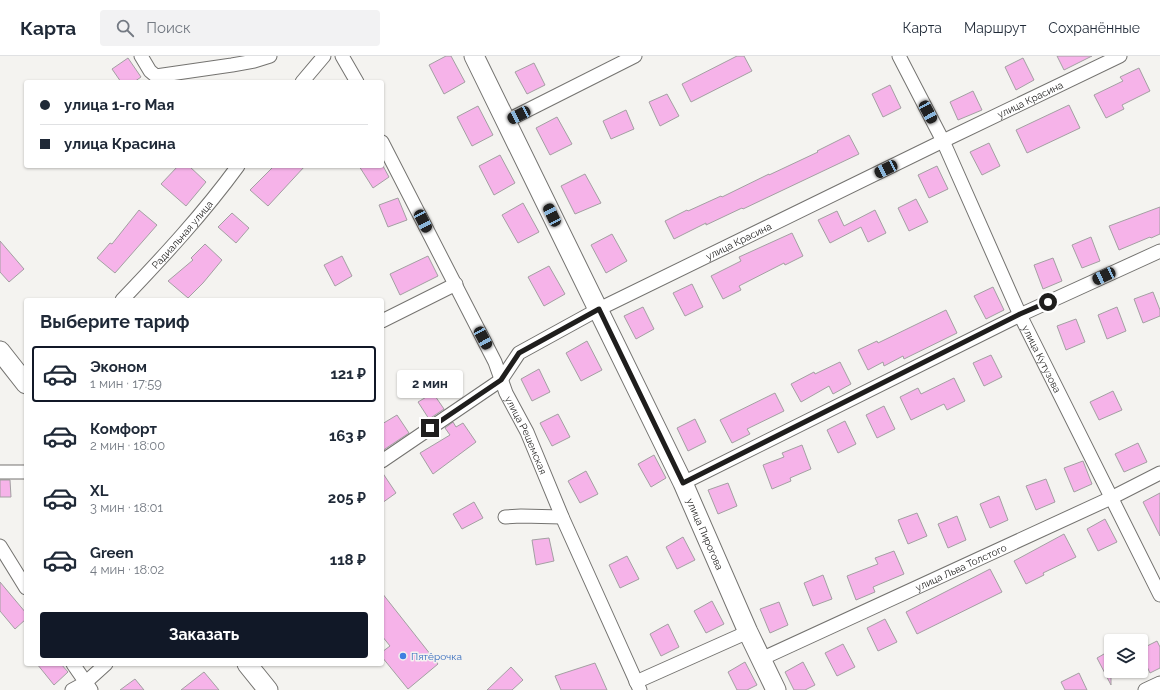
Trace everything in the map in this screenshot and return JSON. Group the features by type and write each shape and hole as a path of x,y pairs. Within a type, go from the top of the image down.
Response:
{"street":[{"path":"141,56 150,71 156,76 232,65 270,56"},
{"path":"304,80 324,56"},
{"path":"342,56 356,80"},
{"name":"улица Пирогова","path":"474,56 683,483 748,632 776,690"},
{"path":"506,121 635,56"},
{"name":"улица Кутузова","path":"899,56 943,141 1020,314 1160,594"},
{"name":"улица Красина","path":"384,460 501,380 519,353 599,309 1111,58"},
{"name":"улица Решемская","path":"384,146 495,362 506,392 527,432 562,517 638,686"},
{"name":"Радиальная улица","path":"124,298 164,256 208,205 236,168"},
{"path":"683,483 1020,314 1160,251"},
{"path":"384,320 456,284"},
{"path":"0,351 24,381"},
{"path":"0,472 24,472"},
{"name":"улица Льва Толстого","path":"761,659 1111,498 1160,473"},
{"path":"505,517 562,517"},
{"path":"0,546 24,585"},
{"path":"638,686 748,632"},
{"path":"74,666 88,686"},
{"path":"72,690 88,686 104,666"},
{"path":"249,666 268,690"},
{"path":"1146,690 1160,683"}],"building":[{"path":"446,56 451,56 465,82 444,94 429,65"},
{"path":"737,56 744,56 752,71 691,102 682,84"},
{"path":"1057,56 1092,56 1064,70"},
{"path":"128,58 141,77 137,80 120,80 112,69"},
{"path":"1023,58 1034,80 1016,90 1005,67"},
{"path":"534,63 545,85 527,94 515,72"},
{"path":"1139,68 1150,91 1122,105 1124,109 1106,118 1094,95 1123,81 1120,77"},
{"path":"890,85 901,108 883,117 872,94"},
{"path":"973,91 982,110 958,120 950,102"},
{"path":"667,94 679,116 660,126 649,102"},
{"path":"1069,105 1080,128 1027,153 1016,130"},
{"path":"478,106 493,135 472,146 457,117"},
{"path":"626,110 634,129 611,139 603,121"},
{"path":"557,117 572,144 550,155 536,128"},
{"path":"849,135 859,154 743,209 742,208 706,225 706,223 674,239 665,221 687,210 688,211 721,196 722,197 818,152 817,151"},
{"path":"989,143 1000,166 982,175 970,152"},
{"path":"500,155 515,183 494,195 479,166"},
{"path":"937,166 948,189 929,198 918,175"},
{"path":"176,168 191,168 206,182 186,206 161,184"},
{"path":"272,168 303,168 268,206 250,190"},
{"path":"360,168 384,168 389,177 373,188"},
{"path":"585,174 601,203 575,214 561,186"},
{"path":"398,198 407,220 388,227 379,205"},
{"path":"916,199 928,222 909,231 898,208"},
{"path":"523,203 539,232 518,243 502,215"},
{"path":"1160,207 1160,234 1119,250 1109,226"},
{"path":"139,210 157,225 115,273 97,258 110,243 112,244"},
{"path":"875,210 886,233 868,242 861,227 830,243 818,220 837,211 844,226"},
{"path":"232,213 249,228 236,243 218,227"},
{"path":"792,233 803,256 785,265 784,263 739,286 741,290 723,299 711,276 741,261 739,257"},
{"path":"612,234 627,261 606,273 591,245"},
{"path":"1091,237 1100,261 1082,268 1072,245"},
{"path":"0,241 24,269 9,282 0,272"},
{"path":"205,244 222,260 188,298 168,281 193,260 191,258"},
{"path":"342,256 352,276 335,286 324,265"},
{"path":"428,256 438,276 400,295 390,274"},
{"path":"1053,258 1062,281 1043,289 1034,265"},
{"path":"549,266 565,294 544,306 528,277"},
{"path":"692,284 703,307 685,316 673,293"},
{"path":"993,287 1004,310 986,319 974,296"},
{"path":"1153,292 1160,310 1160,316 1143,323 1134,299"},
{"path":"643,307 654,329 636,339 624,316"},
{"path":"1117,307 1126,331 1107,339 1098,315"},
{"path":"946,310 957,333 904,359 903,356 884,366 883,362 868,370 858,350 877,341 878,343"},
{"path":"1076,319 1085,342 1066,350 1057,326"},
{"path":"587,341 602,370 581,381 566,353"},
{"path":"991,355 1002,377 984,386 973,363"},
{"path":"840,362 851,384 833,394 829,386 801,402 791,384 814,372 815,374"},
{"path":"539,369 550,392 532,401 521,379"},
{"path":"954,378 965,401 947,410 944,404 911,420 900,397 918,388 921,394"},
{"path":"1113,391 1122,410 1099,420 1090,402"},
{"path":"433,393 444,409 429,419 418,402"},
{"path":"775,393 784,411 747,429 750,434 732,443 720,420"},
{"path":"884,406 895,429 877,438 866,415"},
{"path":"558,414 570,437 552,446 540,423"},
{"path":"397,415 409,433 384,450 384,423"},
{"path":"695,419 706,442 688,451 677,428"},
{"path":"845,421 856,444 838,453 827,430"},
{"path":"453,422 456,427 463,423 476,442 433,474 420,453 450,435 445,428"},
{"path":"1138,443 1147,462 1124,472 1115,454"},
{"path":"802,445 811,469 790,478 791,481 772,489 763,465 784,457 782,453"},
{"path":"654,455 666,478 651,487 638,464"},
{"path":"1083,461 1092,484 1074,492 1064,468"},
{"path":"586,471 598,494 580,503 568,481"},
{"path":"384,475 396,493 384,502"},
{"path":"1046,479 1055,502 1036,510 1026,486"},
{"path":"0,480 10,480 11,497 0,497"},
{"path":"728,483 737,506 718,514 708,490"},
{"path":"1160,493 1160,536 1143,502"},
{"path":"999,496 1008,520 990,528 980,504"},
{"path":"474,502 483,518 462,529 453,514"},
{"path":"917,513 927,536 908,544 898,520"},
{"path":"957,516 966,540 948,548 938,524"},
{"path":"1105,519 1117,542 1098,551 1087,529"},
{"path":"1064,534 1076,557 1043,573 1044,575 1026,584 1014,561"},
{"path":"683,537 695,560 677,569 666,547"},
{"path":"549,538 554,561 536,565 532,540"},
{"path":"894,551 904,574 873,587 875,592 856,600 847,576 878,564 875,558"},
{"path":"627,556 639,579 620,588 609,565"},
{"path":"990,569 1002,592 917,634 906,612"},
{"path":"823,575 832,599 813,606 804,583"},
{"path":"0,582 24,611 24,621 15,629 0,611"},
{"path":"384,596 438,664 408,689 384,659 384,650 390,646 384,638"},
{"path":"712,601 724,624 706,633 694,611"},
{"path":"779,602 788,625 770,633 760,609"},
{"path":"885,619 897,642 878,651 867,628"},
{"path":"668,624 679,647 661,656 650,634"},
{"path":"1157,641 1160,647 1160,668 1150,673 1148,669 1148,646"},
{"path":"843,644 855,667 837,676 825,653"},
{"path":"1104,654 1104,672 1097,658"},
{"path":"745,662 757,685 747,690 737,690 728,672"},
{"path":"803,662 815,685 805,690 794,690 785,672"},
{"path":"595,663 607,690 561,690 555,676"},
{"path":"39,666 63,666 68,672 54,685"},
{"path":"511,667 523,680 512,690 487,690"},
{"path":"204,672 219,690 181,690"},
{"path":"1079,673 1087,690 1065,690 1061,682"},
{"path":"1107,678 1111,678 1111,685"},
{"path":"135,679 144,690 120,690"}],"place":[{"name":"Пятёрочка","path":"403,656"}],"route":[{"path":"430,428 501,380 519,353 599,309 683,483 1020,314 1048,302"}]}
